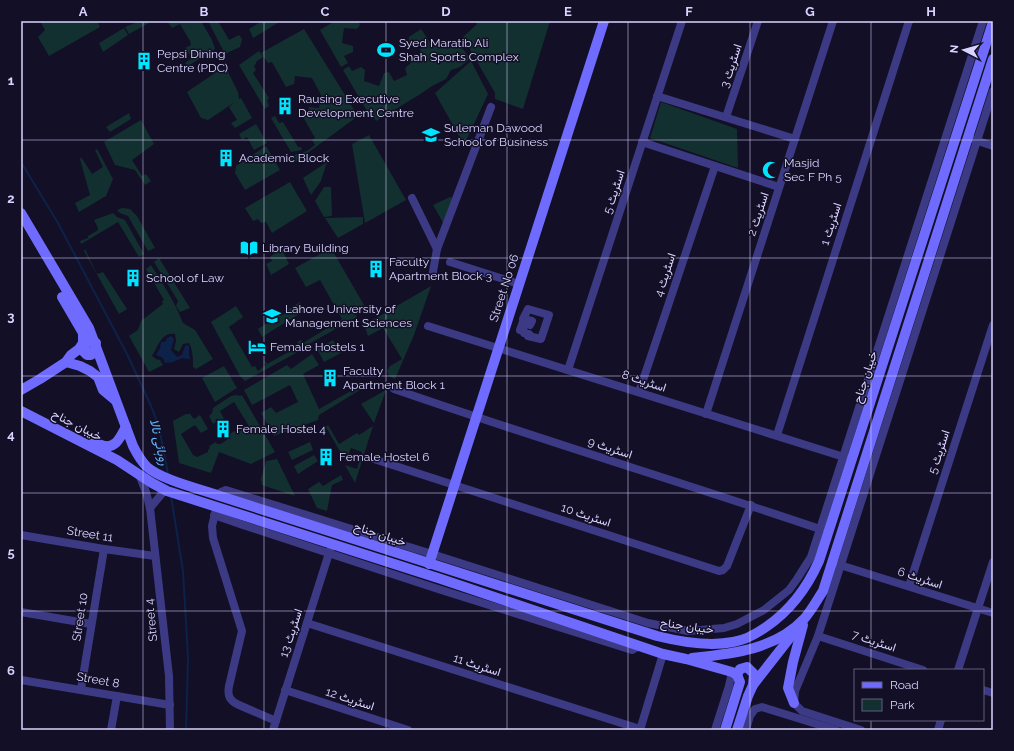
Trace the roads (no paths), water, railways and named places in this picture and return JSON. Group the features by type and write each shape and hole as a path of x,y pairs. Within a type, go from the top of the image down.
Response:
{"main road":[{"name":"Street No 06","path":"429,564 604,21"},
{"name":"خیبان جناح","path":"21,213 89,328 96,343 115,400 137,454 142,462 152,471 161,476 220,496 429,564 646,628 677,640 707,644 734,642 752,636 779,618 794,603 805,588 993,22"},
{"name":"خیبان جناح","path":"686,659 732,654 750,650 786,634 804,619 823,591 972,139 993,59"},
{"path":"21,226 83,333 86,340 84,352 86,355 91,355 94,352 96,343"},
{"path":"21,390 66,362 81,346 83,333"},
{"path":"66,362 80,366 98,377 104,390 115,400"},
{"name":"خیبان جناح","path":"21,410 117,460 166,490 216,511 332,543 663,654 686,659 734,674"},
{"path":"78,440 110,446 116,443 126,427"},
{"path":"737,730 753,685 804,619"},
{"path":"794,703 788,688 804,619"},
{"path":"725,730 739,689 740,682 734,674 740,668 747,667 754,674 753,685"}],"street":[{"name":"اسٹریٹ 5","path":"568,370 682,21"},
{"name":"اسٹریٹ 3","path":"726,118 758,21"},
{"name":"اسٹریٹ 2","path":"706,414 833,21"},
{"name":"اسٹریٹ 1","path":"777,435 909,21"},
{"path":"220,496 222,492 226,490 432,554 646,628 688,631 712,630 737,624 764,610 789,590 815,559 820,529 848,458 983,21"},
{"path":"861,730 802,711 794,703 795,691 818,636 972,139 993,91"},
{"path":"658,96 795,139"},
{"path":"432,277 437,249 491,107"},
{"path":"972,139 993,146"},
{"path":"642,142 779,187"},
{"name":"اسٹریٹ 4","path":"639,392 715,166"},
{"path":"412,198 437,249"},
{"path":"450,262 519,284"},
{"path":"528,309 549,315 540,339 528,336 529,334 520,330 523,322 530,325 532,321 523,319 528,309"},
{"name":"اسٹریٹ 5","path":"909,586 993,325"},
{"name":"اسٹریٹ 8","path":"428,326 848,458"},
{"name":"اسٹریٹ 9","path":"394,389 476,418 751,505 820,529"},
{"name":"اسٹریٹ 10","path":"374,459 718,571 723,570 727,566 751,505"},
{"name":"Street 4","path":"138,474 146,492 150,508 169,676 170,730"},
{"path":"150,508 166,490"},
{"path":"276,721 233,702 228,692 242,631 213,538 212,526 216,511 240,524 438,590 632,650 639,646"},
{"name":"Street 11","path":"21,534 104,549 155,556"},
{"name":"اسٹریٹ 13","path":"273,730 332,543"},
{"name":"Street 10","path":"81,689 104,549"},
{"path":"958,669 993,562"},
{"name":"اسٹریٹ 6","path":"840,565 993,613"},
{"path":"438,590 441,579"},
{"path":"21,612 91,624"},
{"name":"اسٹریٹ 11","path":"307,623 640,730"},
{"name":"اسٹریٹ 7","path":"818,636 920,669"},
{"path":"640,730 663,654"},
{"path":"715,730 734,674"},
{"name":"Street 8","path":"21,680 170,705"},
{"name":"اسٹریٹ 12","path":"285,690 408,730"},
{"path":"111,730 117,696"},
{"path":"746,730 750,716 755,709 762,707 836,730"}],"water":[{"path":"171,336 174,339 171,350 177,357 182,355 185,346 189,346 189,359 182,358 173,362 165,363 163,358 156,355 160,348 161,342 165,342 167,338"}],"waterway":[{"name":"روہائی نالا","path":"21,162 58,223 128,356 159,427 168,474"},
{"name":"روہائی نالا","path":"171,496 183,571 188,658 186,730"}],"place":[{"name":"Syed Maratib Ali Shah Sports Complex","path":"386,50"},
{"name":"Pepsi Dining Centre (PDC)","path":"144,61"},
{"name":"Rausing Executive Development Centre","path":"285,106"},
{"name":"Suleman Dawood School of Business","path":"431,135"},
{"name":"Academic Block","path":"226,158"},
{"name":"Masjid Sec F Ph 5","path":"771,170"},
{"name":"Library Building","path":"249,248"},
{"name":"Faculty Apartment Block 3","path":"376,269"},
{"name":"School of Law","path":"133,278"},
{"name":"Lahore University of Management Sciences","path":"272,316"},
{"name":"Female Hostels 1","path":"257,347"},
{"name":"Faculty Apartment Block 1","path":"330,378"},
{"name":"Female Hostel 4","path":"223,429"},
{"name":"Female Hostel 6","path":"326,457"}]}
